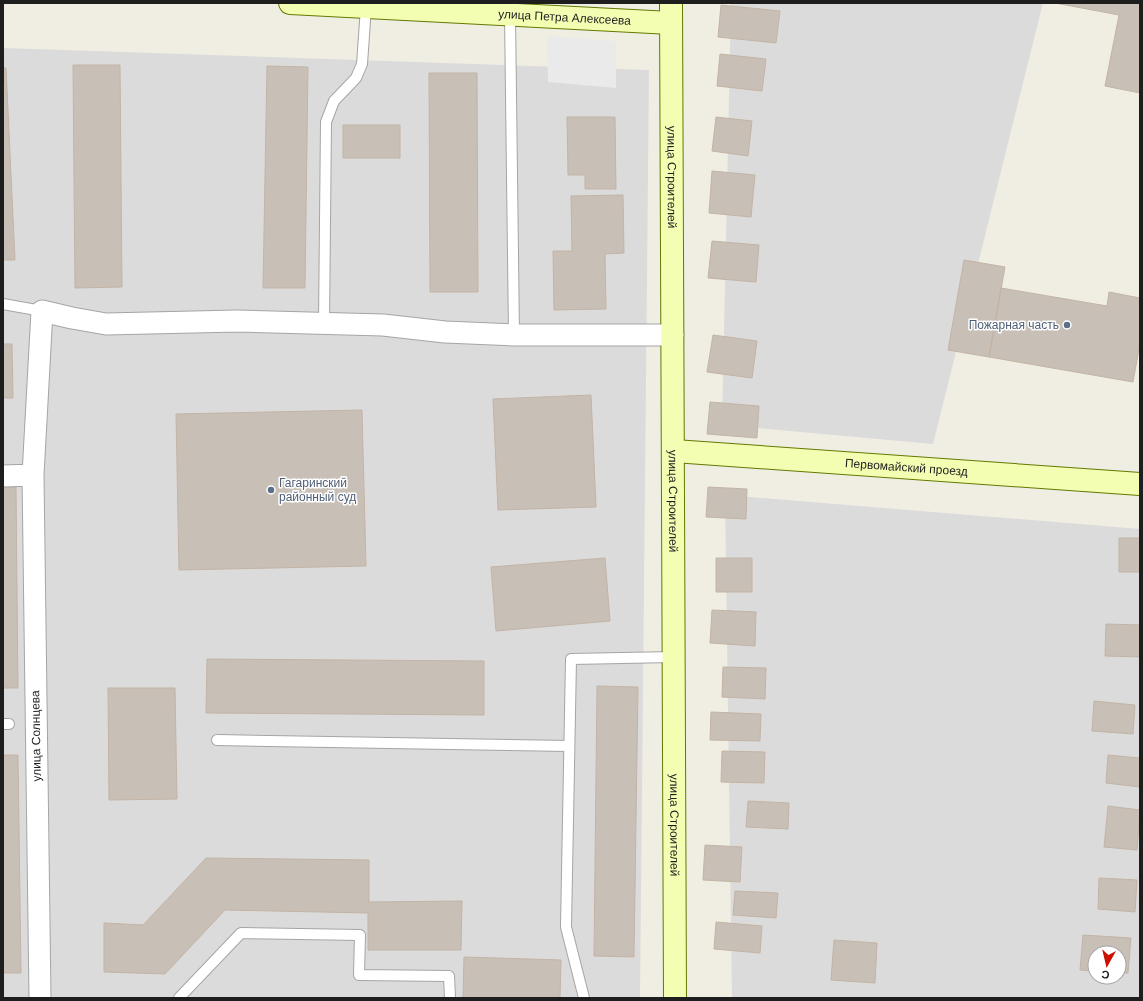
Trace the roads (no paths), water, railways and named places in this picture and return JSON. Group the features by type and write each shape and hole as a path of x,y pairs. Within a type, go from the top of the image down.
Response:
{"main road":[{"name":"улица Петра Алексеева","path":"290,3 366,7 417,6 510,15 671,13"},
{"name":"улица Строителей","path":"671,13 674,451 675,998"},
{"name":"Первомайский проезд","path":"674,451 1140,484"}],"street":[{"path":"42,311 106,324 237,321 383,325 445,332 514,335 673,335"},
{"name":"улица Солнцева","path":"40,998 33,475 42,311"},
{"path":"3,476 33,475"}],"lane":[{"path":"324,323 326,122 334,101 356,78 362,64 366,7"},
{"path":"510,15 514,335"},
{"path":"3,304 42,311"},
{"path":"584,998 566,927 571,659 674,656"},
{"path":"217,740 569,746"},
{"path":"179,998 241,934 360,936 359,975 449,976 450,998"}],"place":[{"name":"Пожарная часть","path":"1067,325"},
{"name":"Гагаринский районный суд","path":"271,490"}]}
